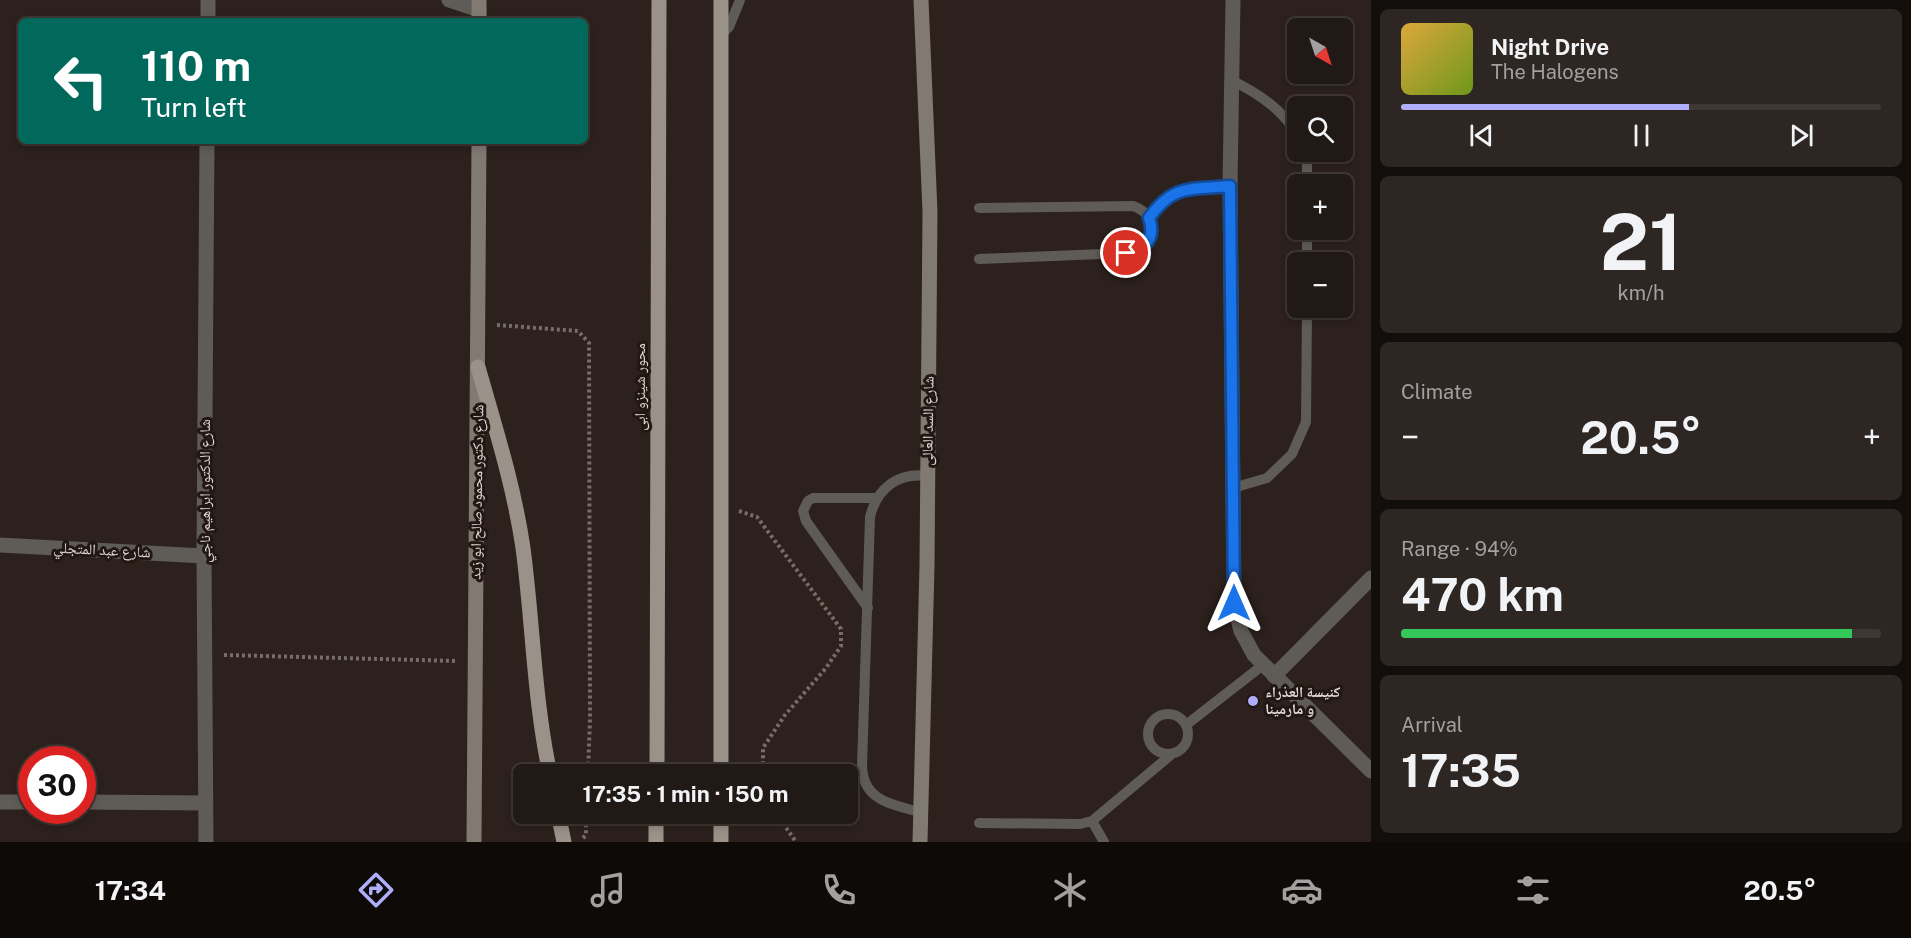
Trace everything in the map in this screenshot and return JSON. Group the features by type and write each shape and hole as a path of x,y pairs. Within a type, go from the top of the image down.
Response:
{"main road":[{"name":"محور شينزو ابى","path":"657,764 659,0"},
{"path":"721,0 721,764"},
{"path":"478,367 513,493 522,546 541,734 548,764"},
{"path":"560,824 564,842"},
{"path":"656,824 656,842"},
{"path":"721,824 721,842"}],"street":[{"path":"208,0 208,18"},
{"path":"449,0 479,10"},
{"name":"شارع السد العالى","path":"920,842 928,476 930,212 921,0"},
{"path":"1233,0 1230,186 1234,603 1241,631 1254,656 1371,771"},
{"name":"شارع الدكتور ابراهيم ناجي","path":"206,842 204,556 207,144"},
{"name":"شارع دكتور محمود صالح ابو زيد","path":"474,842 479,144"},
{"name":"شارع عبد المتجلي","path":"0,545 204,556"},
{"path":"1268,671 1371,578"},
{"path":"0,802 18,802"},
{"path":"96,802 206,803"},
{"path":"913,842 919,819"}],"lane":[{"path":"720,36 729,27 740,0"},
{"path":"1233,81 1257,93 1279,111 1287,122"},
{"path":"1149,218 1159,204 1173,194 1181,191 1230,186"},
{"path":"979,208 1127,206 1140,208 1149,218 1152,232 1146,245 1133,252 980,259"},
{"path":"1233,488 1266,477 1292,454 1306,422 1306,318"},
{"path":"919,819 884,802 868,788 862,773 870,517 877,498 884,488 899,479 916,474 928,476"},
{"path":"868,608 806,521 803,511 808,501 813,498 877,498"},
{"path":"1186,725 1268,671"},
{"path":"979,823 1080,824 1092,821 1172,754 1184,747 1188,740 1186,725 1182,719 1168,714 1160,716 1150,726 1148,733 1152,747 1157,752 1172,754"},
{"path":"1092,821 1104,842"}],"path":[{"path":"478,324 578,331 589,344 588,764"},
{"path":"721,506 757,517 841,629 841,646 826,668 785,715 764,748 763,764"},
{"path":"205,655 476,661"},
{"path":"579,842 586,835 586,824"},
{"path":"784,824 796,842"}],"place":[{"name":"كنيسة العذراء و مارمينا","path":"1253,701"}],"route":[{"path":"1126,253 1146,245 1152,232 1149,218 1165,198 1181,191 1230,186 1234,603"}]}
